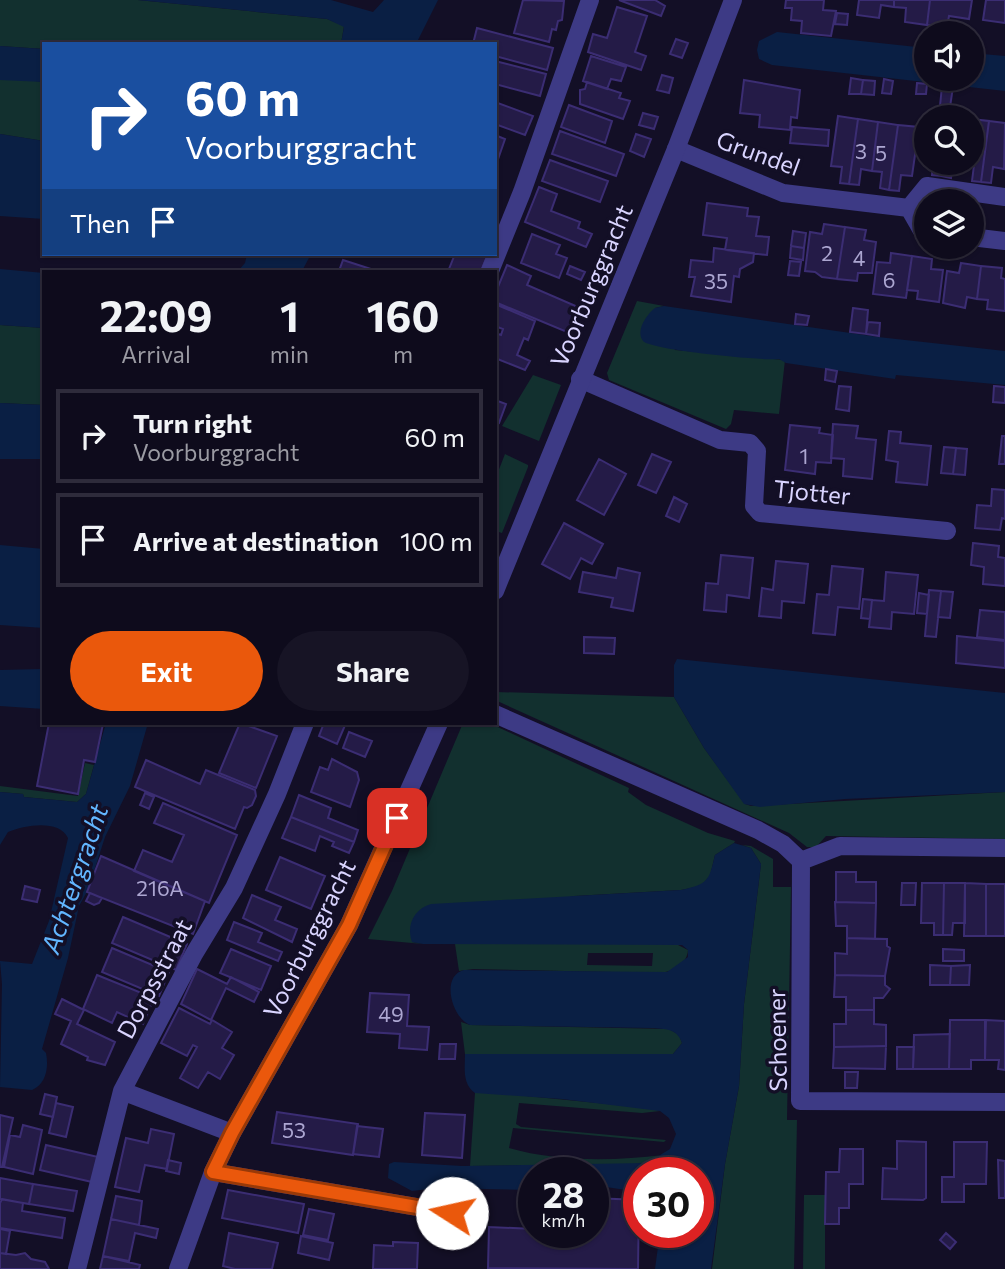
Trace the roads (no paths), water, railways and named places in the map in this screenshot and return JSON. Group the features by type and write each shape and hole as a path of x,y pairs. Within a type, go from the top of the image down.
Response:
{"street":[{"path":"497,254 522,192 590,0"},
{"name":"Voorburggracht","path":"497,586 676,149 733,0"},
{"name":"Grundel","path":"676,149 783,193 909,208"},
{"path":"914,217 909,208 927,186 1005,197"},
{"path":"984,239 1005,241"},
{"name":"Tjotter","path":"580,379 720,440 750,443 757,451 754,506 760,513 947,531"},
{"path":"497,715 758,830 783,845 801,861 840,846 1005,848"},
{"name":"Dorpsstraat","path":"77,1269 122,1091 194,954 234,888 277,794 304,725"},
{"name":"Voorburggracht","path":"178,1269 213,1172 232,1133 349,925 438,725"},
{"name":"Schoener","path":"801,861 800,1101 1005,1102"},
{"path":"122,1091 232,1133"},
{"path":"213,1172 452,1213"}],"water":[{"path":"138,0 331,0 373,12 384,0 438,0 417,42 341,42 344,27 327,19"},
{"path":"777,32 914,47 914,81 772,65 759,59 759,41"},
{"path":"0,46 42,49 42,82 0,80"},
{"path":"984,54 1005,56 1005,91 984,89"},
{"path":"0,134 42,141 42,219 0,216"},
{"path":"247,256 310,256 303,270 239,270"},
{"path":"0,269 42,273 42,328 0,325"},
{"path":"664,306 878,337 1005,351 1005,385 896,375 895,379 786,363 779,359 731,357 665,348 643,341 640,332 646,318 655,308"},
{"path":"0,403 42,405 42,459 0,459"},
{"path":"0,545 42,549 42,628 0,625"},
{"path":"677,659 1005,693 1005,792 845,799 760,807 744,804 704,748 674,697 674,665"},
{"path":"42,669 42,709 0,706 0,670"},
{"name":"Achtergracht","path":"105,725 147,725 130,786 105,837 88,890 79,906 68,958 42,1049 47,1059 45,1075 41,1084 32,1090 0,1087 0,961 32,964 49,921 68,838 57,828 41,825 8,832 0,845 0,792 77,802 86,794"},
{"path":"734,843 751,848 761,864 744,1004 739,1086 714,1246 714,1157 657,1157 670,1149 676,1134 669,1118 660,1111 562,1099 475,1093 466,1080 465,1054 673,1054 682,1043 677,1034 666,1029 651,1028 470,1025 458,1014 451,997 452,980 464,970 667,972 688,957 688,950 682,945 423,944 412,942 410,930 416,914 431,904 690,888 706,880 715,855"},
{"path":"394,1162 462,1166 518,1165 518,1190 437,1188 412,1191 388,1178 389,1164"},
{"path":"623,1163 623,1190 609,1187 609,1164"},
{"path":"658,1248 714,1248 711,1269 655,1269"}]}
